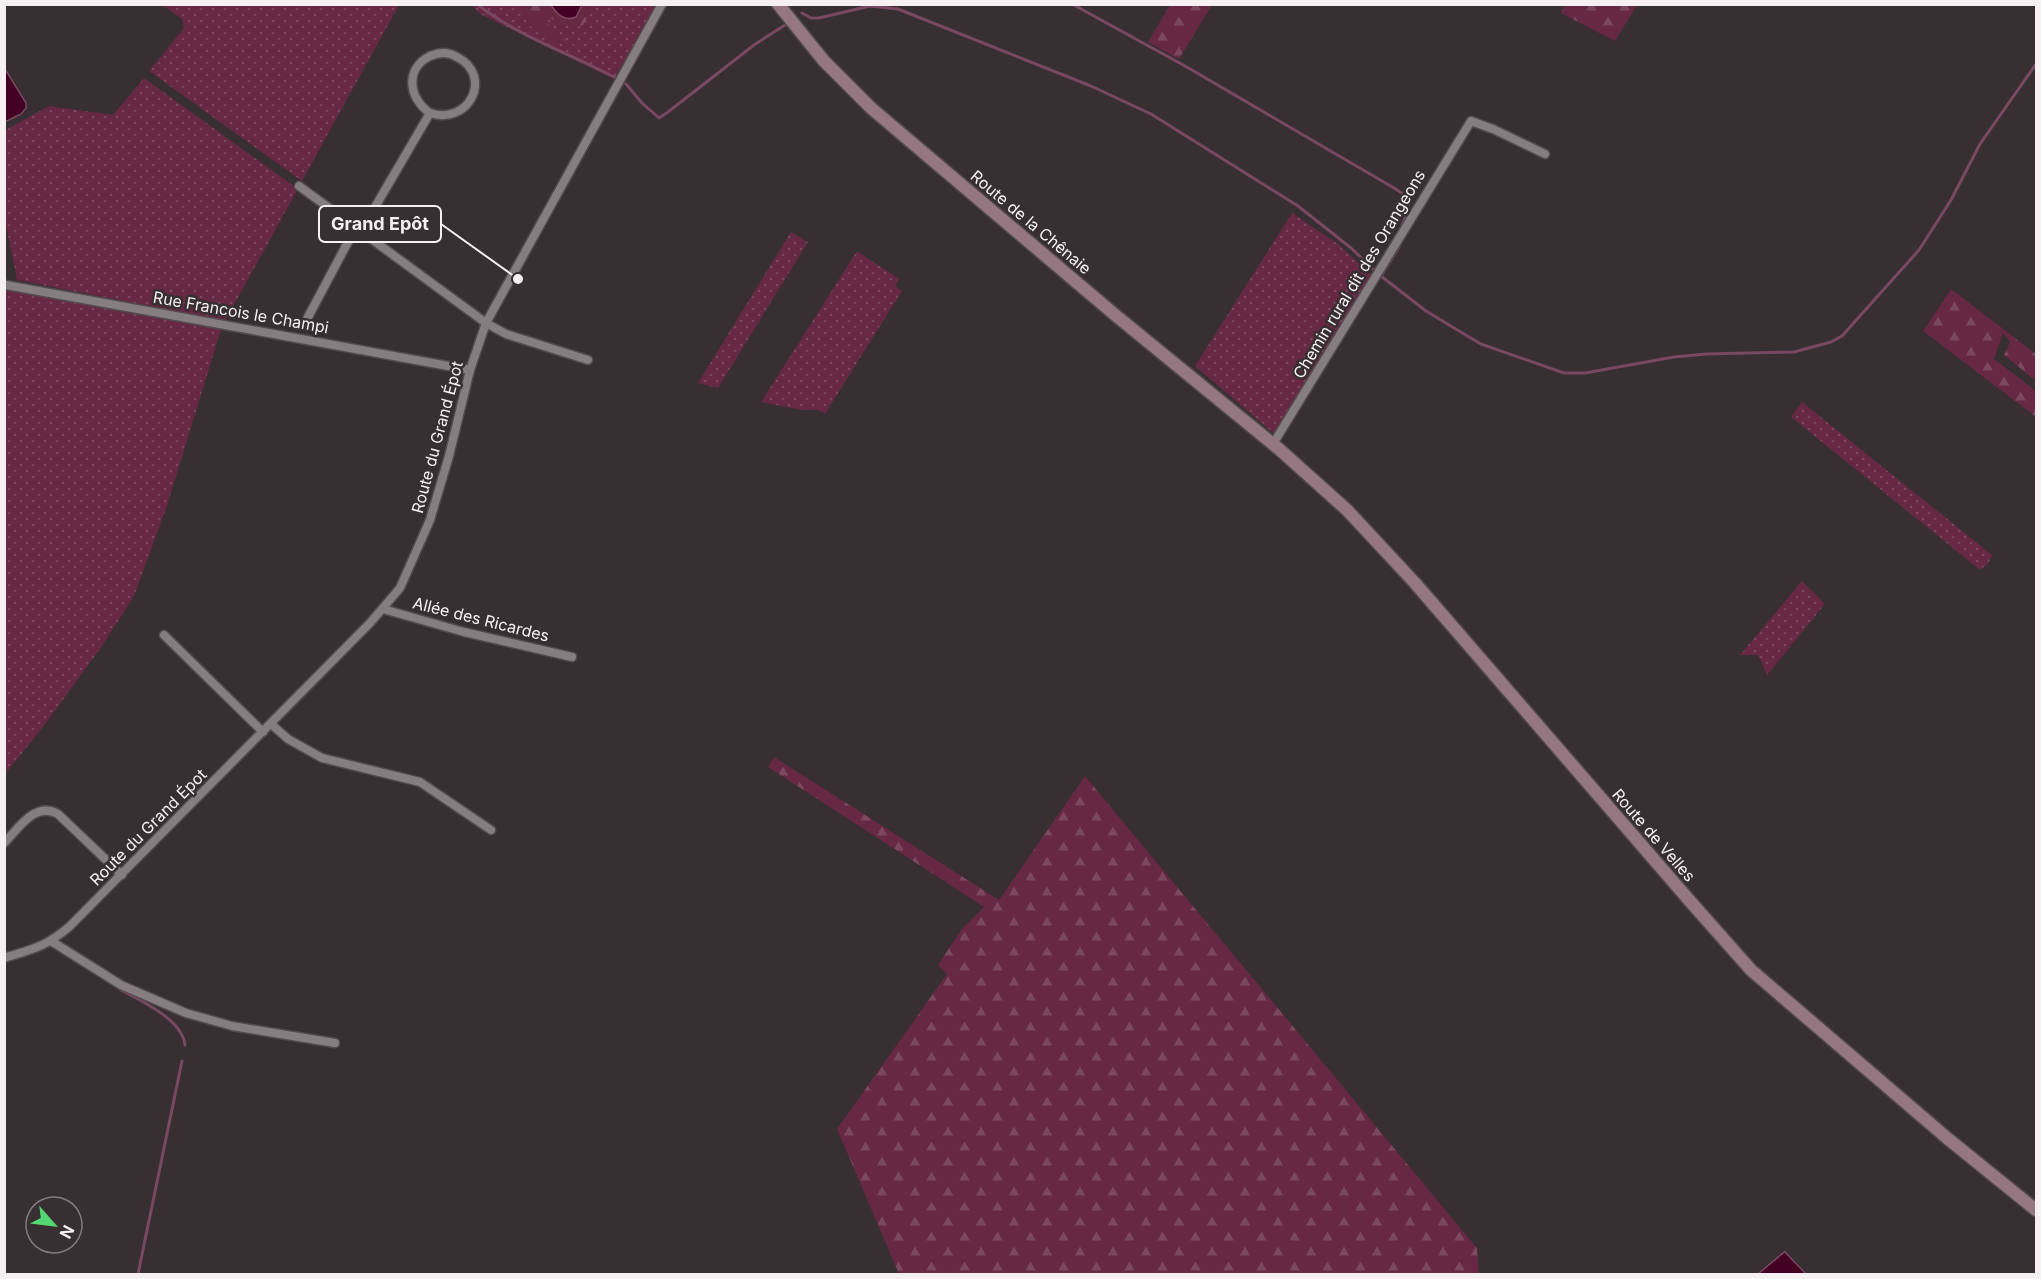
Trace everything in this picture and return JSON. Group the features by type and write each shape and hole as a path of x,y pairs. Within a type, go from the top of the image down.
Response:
{"main road":[{"name":"Route de la Chênaie","path":"778,4 818,54 871,108 1098,300 1276,446"},
{"name":"Route de Velles","path":"1276,446 1347,510 1388,553 1751,970 1947,1138 2037,1210"}],"street":[{"name":"Route du Grand Épot","path":"4,958 51,941 122,875 383,609 405,578 430,520 449,456 470,370 486,323 662,4"},
{"path":"454,55 464,61 472,71 475,86 473,95 467,106 459,112 445,116 430,113 422,107 413,94 414,74 429,56 454,55"},
{"path":"307,319 358,229 430,113"},
{"name":"Chemin rural dit des Orangeons","path":"1276,446 1471,121 1545,154"},
{"path":"299,186 450,299 486,323 506,334 588,360"},
{"name":"Rue Francois le Champi","path":"6,285 470,370"},
{"name":"Allée des Ricardes","path":"383,609 454,629 572,657"},
{"path":"164,635 262,732"},
{"path":"271,724 288,739 322,758 420,782 491,830"},
{"path":"4,843 34,812 50,809 122,875"},
{"path":"51,941 122,984 186,1013 241,1028 335,1043"}],"green space":[{"path":"399,4 302,181 149,71 184,28 182,19 162,5"},
{"path":"1565,4 1637,5 1615,41 1561,13"},
{"path":"472,5 656,5 614,79 480,14"},
{"path":"517,5 551,5 562,17 569,19 580,10 582,5 594,5 582,27 546,17 553,32 575,47 551,40 534,30"},
{"path":"1170,5 1212,5 1179,59 1148,42"},
{"path":"144,78 298,189 225,321 17,280 5,220 4,131 49,106 113,115"},
{"path":"1292,213 1338,244 1373,276 1276,432 1272,432 1195,366"},
{"path":"791,232 808,242 718,388 698,383"},
{"path":"857,251 899,279 895,286 902,291 825,414 819,410 801,410 761,402"},
{"path":"5,287 222,326 167,506 134,596 102,646 43,727 5,774"},
{"path":"1951,289 2036,354 2036,381 2004,355 2010,342 2003,333 1994,359 2036,391 2036,417 1923,331"},
{"path":"1802,402 1992,555 1988,564 1980,570 1791,417"},
{"path":"1802,581 1825,604 1767,675 1758,655 1740,655"},
{"path":"774,757 999,900 1085,776 1477,1248 1479,1274 899,1274 837,1129 947,974 938,965 961,930 984,907 768,767"}],"shaded area":[{"path":"551,5 582,5 576,17 564,18"},
{"path":"5,69 26,103 26,108 21,114 7,121 4,120"},
{"path":"1785,1252 1806,1274 1758,1274 1783,1253"}],"waterway":[{"path":"477,4 509,26 614,77"},
{"path":"1072,4 1185,66 1403,194 1409,202 1402,225"},
{"path":"802,13 811,18 819,18 870,6 898,9 1091,86 1151,114 1298,206 1351,248 1374,270"},
{"path":"626,84 659,118 754,45 785,25"},
{"path":"1399,247 1381,276 1426,311 1481,344 1564,373 1585,373 1674,357 1706,354 1794,352 1831,342 1842,336 1919,250 1951,200 1980,144 2036,64"},
{"path":"121,990 169,1019 177,1027 185,1045"},
{"path":"138,1274 182,1061"}],"place":[{"name":"Grand Epôt","path":"518,279"}]}
